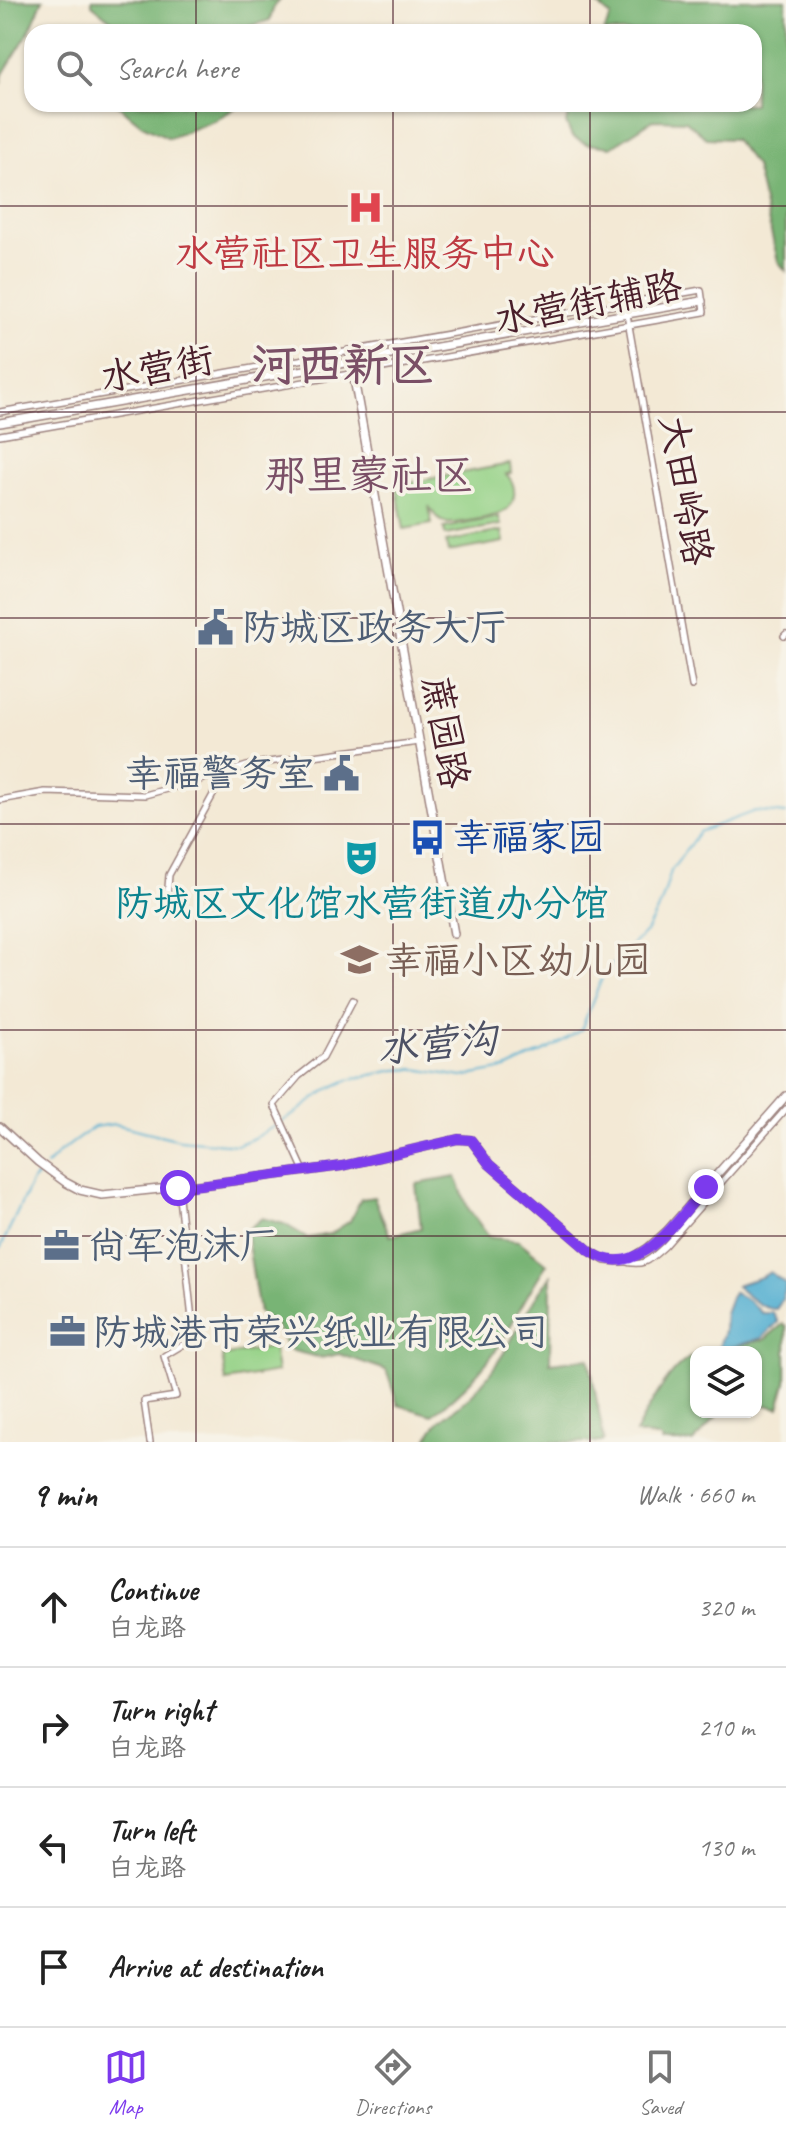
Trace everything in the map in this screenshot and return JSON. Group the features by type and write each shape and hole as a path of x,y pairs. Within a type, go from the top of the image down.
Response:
{"street":[{"name":"水营街辅路","path":"0,412 701,290 704,312 0,435"},
{"name":"水营街","path":"0,423 702,301"},
{"name":"大田岭路","path":"625,303 692,686"},
{"name":"蔗园路","path":"349,351 454,934"},
{"path":"0,800 45,792 145,795 253,764 419,742"},
{"path":"167,900 169,875 225,773"},
{"path":"304,1171 274,1105 299,1076 323,1057 353,1000"},
{"path":"623,1261 639,1255 658,1240 786,1096"},
{"path":"0,1127 59,1177 80,1190 102,1195 342,1166 458,1139 471,1140 489,1164 590,1251 605,1260 633,1264 643,1263 665,1246 786,1109"},
{"path":"150,1442 144,1401 176,1396 164,1356 194,1338 178,1188"}],"green space":[{"path":"0,0 43,0 32,24 24,24 24,40 3,74 0,86"},
{"path":"92,0 280,0 274,6 270,20 257,24 114,24 92,5"},
{"path":"592,0 786,0 786,271 778,261 755,166 734,139 706,138 686,121 653,120 611,147 587,144 572,137 566,123 569,112 762,112 762,24 608,24 611,16"},
{"path":"126,112 229,112 169,138 142,125"},
{"path":"510,464 511,473 506,474 514,494 511,504 503,512 476,520 447,523 438,519 429,506 432,524 404,529 396,485"},
{"path":"499,517 501,525 445,535 444,528"},
{"path":"502,531 504,542 448,552 446,542"},
{"path":"456,1177 468,1208 489,1237 519,1241 547,1264 502,1341 470,1381 432,1415 398,1405 386,1370 339,1354 321,1358 289,1350 275,1324 259,1313 246,1231 262,1218 284,1224 308,1238 330,1234 350,1221 361,1199 374,1197 390,1236 421,1228 416,1184"},
{"path":"551,1276 550,1363 589,1358 604,1440 427,1442 433,1428 472,1395 491,1372"},
{"path":"783,1324 786,1326 786,1382 779,1408 762,1404 762,1346 732,1346 764,1340"},
{"path":"273,1347 277,1372 226,1381 222,1356"},
{"path":"690,1358 690,1418 715,1418 693,1442 662,1442 660,1438 635,1433 669,1378"}],"water":[{"path":"770,1272 786,1284 776,1309 760,1305 736,1286"},
{"path":"733,1292 762,1313 773,1313 778,1322 762,1338 736,1346 719,1346 725,1313"}],"waterway":[{"name":"水营沟","path":"46,1166 94,1127 115,1124 180,1140 237,1145 256,1137 328,1089 348,1080 416,1069 462,1077 506,1069 551,1048 581,1030 602,978 646,932 662,901 671,871 699,832 755,811 786,814"},
{"name":"水营沟","path":"0,1249 32,1181 42,1171"}],"place":[{"name":"水营社区卫生服务中心","path":"365,207"},
{"name":"防城区政务大厅","path":"216,627"},
{"name":"幸福警务室","path":"341,773"},
{"name":"幸福家园","path":"427,837"},
{"name":"防城区文化馆水营街道办分馆","path":"362,857"},
{"name":"幸福小区幼儿园","path":"359,960"},
{"name":"尚军泡沫厂","path":"62,1245"},
{"name":"防城港市荣兴纸业有限公司","path":"67,1332"}],"district":[{"name":"河西新区","path":"343,364"},
{"name":"那里蒙社区","path":"369,474"}],"route":[{"path":"178,1188 342,1166 458,1139 471,1140 489,1164 590,1251 605,1260 617,1262 639,1255 658,1240 706,1187"}]}
